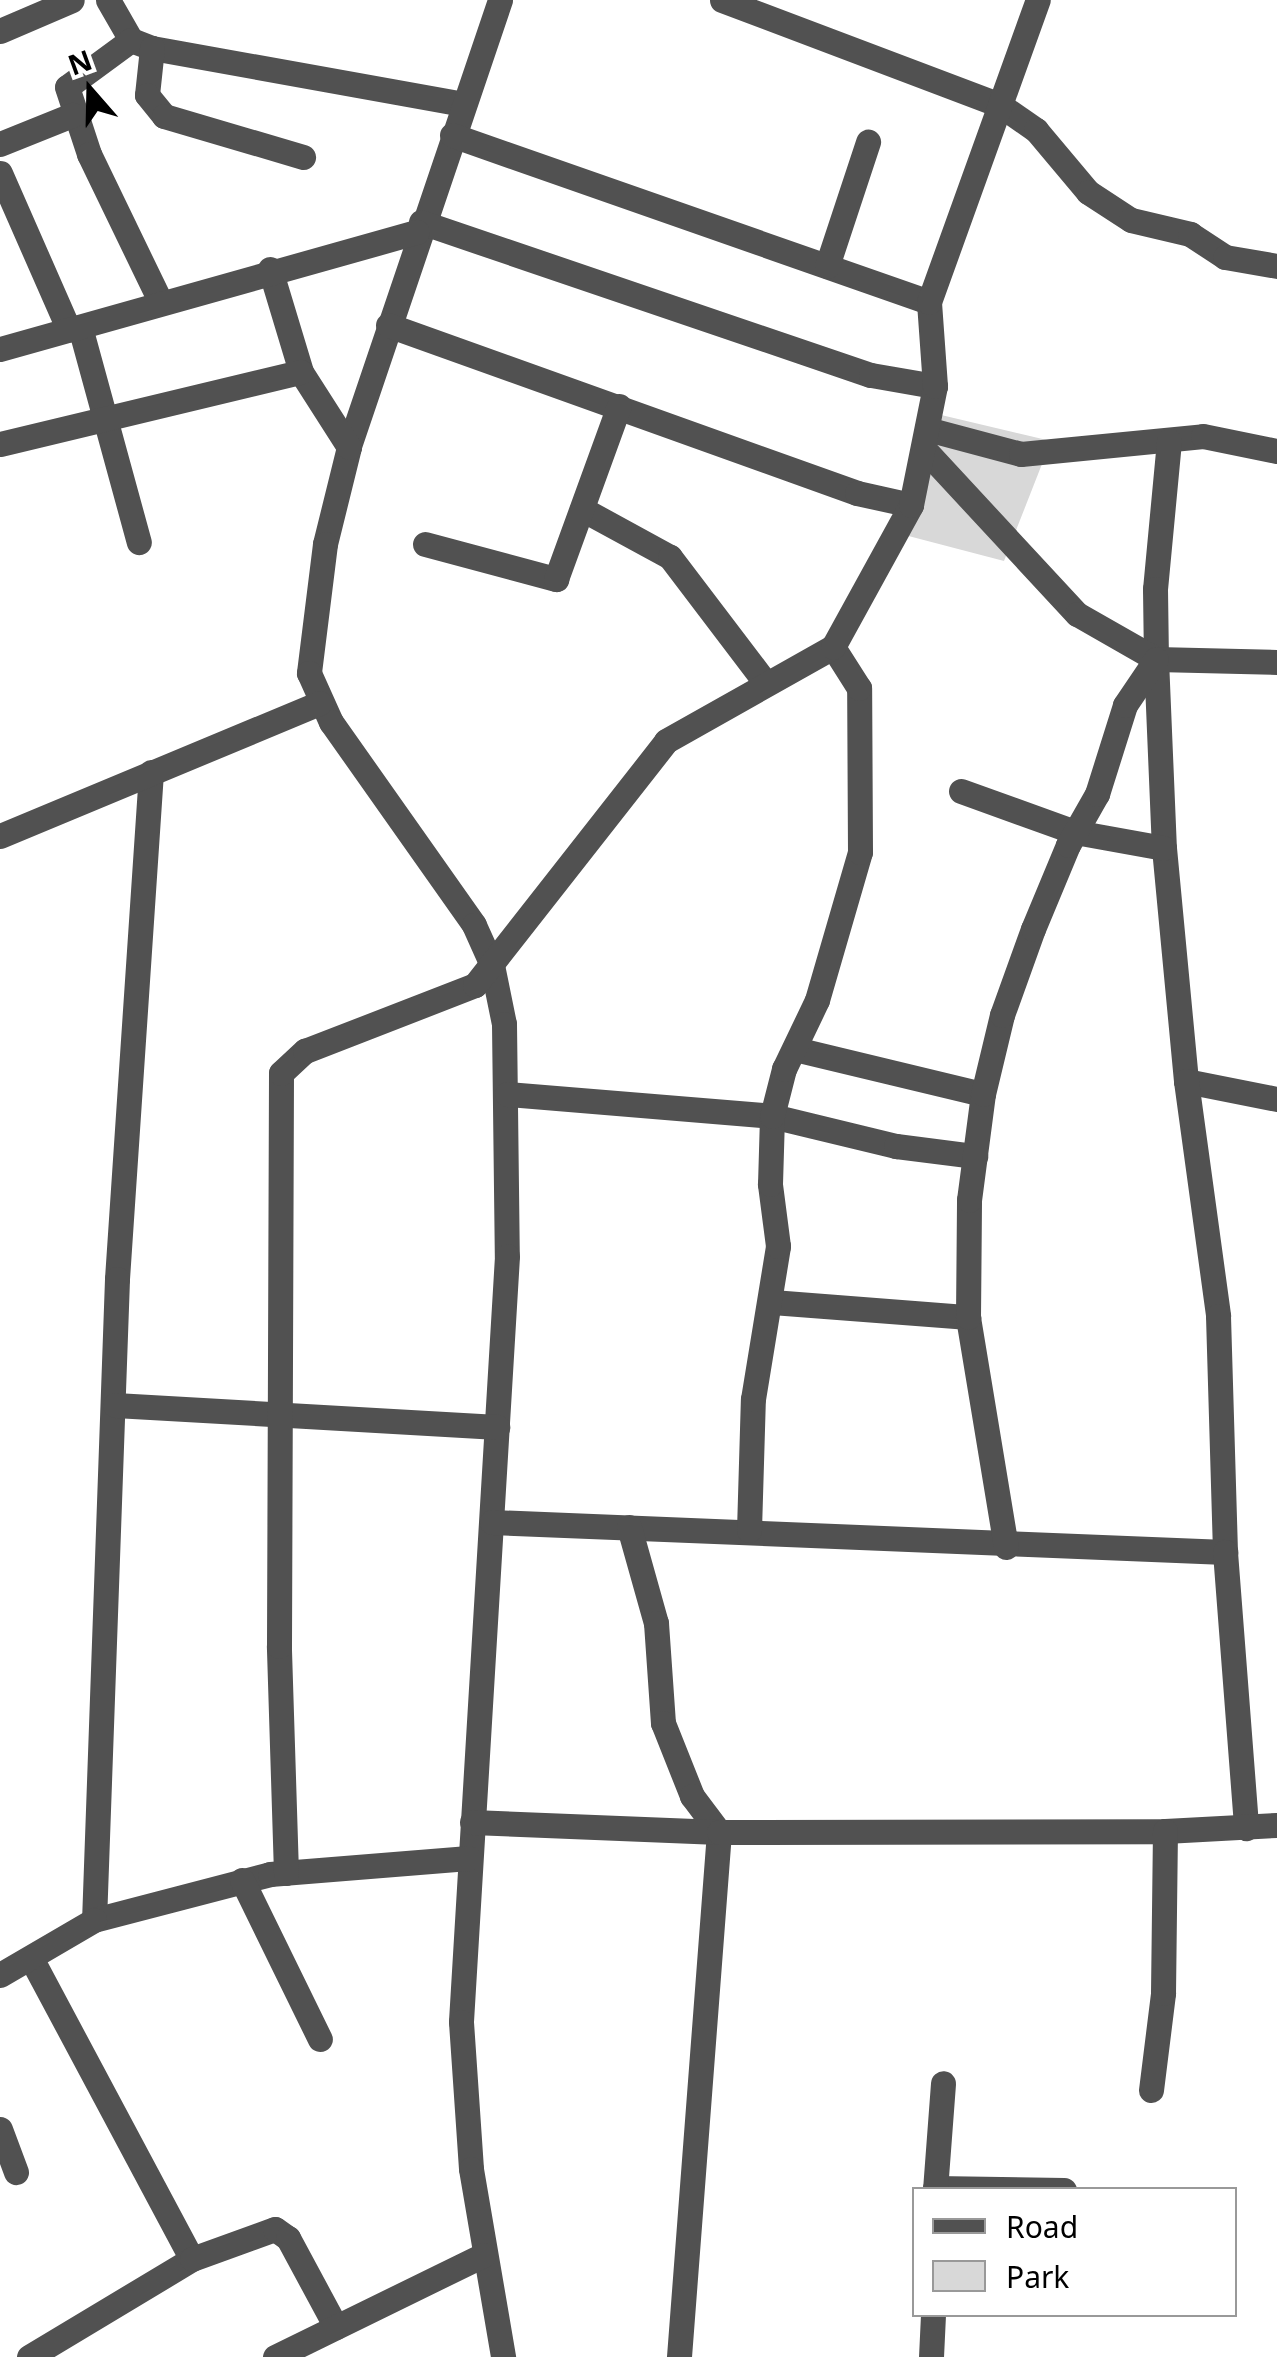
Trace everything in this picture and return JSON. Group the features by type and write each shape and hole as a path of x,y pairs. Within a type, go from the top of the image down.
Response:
{"street":[{"path":"0,31 72,0"},
{"path":"108,0 142,44 147,95 164,116 303,157"},
{"path":"500,0 419,227 349,446 325,544 310,648 310,686 474,924 492,965 504,1024 507,1256 468,1858 462,2066 483,2255 504,2357"},
{"path":"722,0 1000,105 1036,130 1088,192 1131,220 1190,234 1225,258 1277,266"},
{"path":"286,1873 279,1410 281,1073 305,1051 455,997 492,965 666,741 764,681 833,647 910,505 934,386 929,302 1038,0"},
{"path":"161,302 72,115 67,88 142,44 464,104"},
{"path":"0,144 72,115"},
{"path":"452,135 929,302"},
{"path":"827,266 868,142"},
{"path":"0,172 74,329 139,542"},
{"path":"0,350 419,227 871,375 934,386"},
{"path":"270,269 301,372 349,446"},
{"path":"388,325 857,494 910,505"},
{"path":"0,444 301,372"},
{"path":"425,544 556,578 619,406"},
{"path":"925,439 1021,454 1228,437 1277,451"},
{"path":"925,439 1077,614 1156,660 1277,662"},
{"path":"1170,440 1155,589 1164,848 1186,1081 1218,1316 1225,1552 1246,1828"},
{"path":"582,509 670,557 764,681"},
{"path":"749,1530 753,1399 772,1302 778,1246 770,1184 772,1116 842,925 860,852 859,688 833,647"},
{"path":"1006,1547 968,1317 966,1258 983,1094 1002,1015 1074,832 1097,794 1134,685 1156,660"},
{"path":"0,836 319,703"},
{"path":"94,1920 117,1279 151,772"},
{"path":"960,791 1074,832 1164,848"},
{"path":"796,1049 983,1094"},
{"path":"1186,1081 1277,1099"},
{"path":"507,1094 772,1116 896,1146 975,1156"},
{"path":"772,1302 968,1317"},
{"path":"115,1405 279,1410 497,1427"},
{"path":"492,1522 749,1530 1006,1547 1225,1552"},
{"path":"628,1527 656,1623 663,1724 692,1796 719,1832 680,2357"},
{"path":"472,1822 719,1832 1165,1831 1277,1825"},
{"path":"1151,2090 1162,1994 1165,1831"},
{"path":"0,1975 94,1920 242,1880 468,1858"},
{"path":"242,1880 320,2039"},
{"path":"31,1958 192,2259"},
{"path":"935,2187 943,2082"},
{"path":"0,2130 16,2172"},
{"path":"29,2357 192,2259 282,2231 336,2327"},
{"path":"275,2357 483,2255"},
{"path":"931,2357 933,2317"}],"green space":[{"path":"937,414 1051,441 1004,561 897,533"}]}
